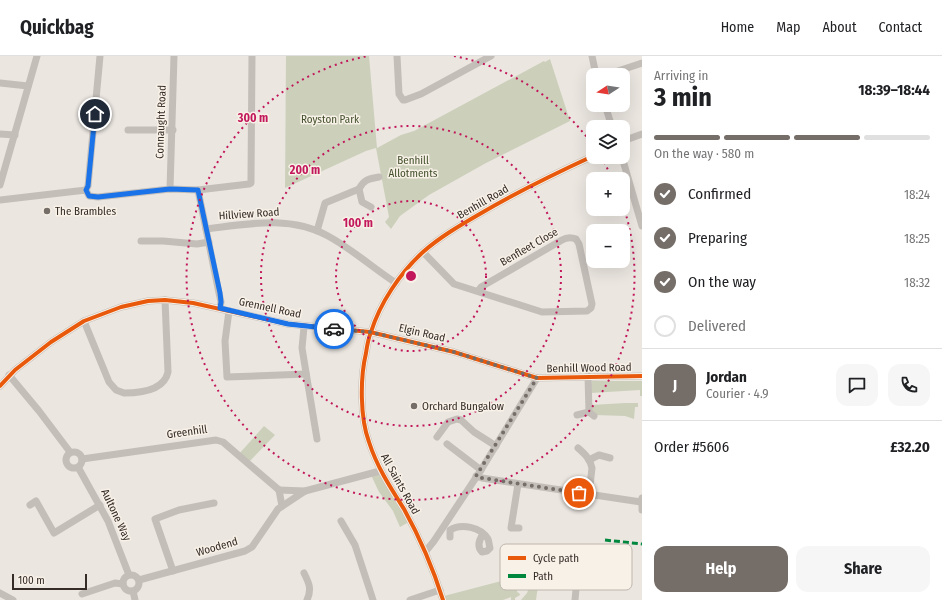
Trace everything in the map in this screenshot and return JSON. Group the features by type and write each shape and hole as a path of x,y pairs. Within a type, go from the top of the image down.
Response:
{"street":[{"path":"0,185 37,56"},
{"path":"100,56 88,186 86,190 89,196 98,197 170,189 198,190 249,184 251,182 252,56"},
{"name":"Connaught Road","path":"170,189 173,130 174,56"},
{"path":"397,56 399,94 403,100 410,99 421,94 491,56"},
{"path":"592,56 595,68"},
{"path":"627,68 642,63"},
{"path":"0,83 28,86"},
{"path":"128,130 173,130"},
{"path":"0,134 15,136"},
{"path":"630,139 642,134"},
{"name":"Benhill Road","path":"396,283 423,252 447,234 505,199 586,159"},
{"path":"624,164 642,226"},
{"path":"371,207 362,202 359,189 366,179 379,177"},
{"path":"317,231 325,203 359,189"},
{"path":"0,200 86,190"},
{"path":"198,190 221,302 220,308"},
{"name":"Hillview Road","path":"206,229 272,222 286,223 317,231 338,242 396,283"},
{"name":"Benfleet Close","path":"423,252 454,284 478,292 542,312 587,311 591,308 592,304 579,244 576,239 572,238 566,238 549,247 481,287 478,292"},
{"path":"141,242 163,241 197,244 209,242"},
{"name":"All Saints Road","path":"396,283 370,332 362,374 362,398 368,441 380,471 404,510 426,551 443,600"},
{"path":"84,321 106,377 112,387 124,393 153,389 158,387 164,381 168,372 165,300"},
{"name":"Grennell Road","path":"0,386 9,375 51,342 84,321 121,307 148,301 165,300 192,303 304,327 370,332"},
{"path":"229,311 225,341 227,377 306,374"},
{"path":"304,327 302,348 317,439"},
{"name":"Elgin Road","path":"370,332 454,352 537,378"},
{"path":"9,375 70,452 77,452 82,459 78,467"},
{"path":"577,415 592,414 588,376"},
{"name":"Benhill Wood Road","path":"426,551 448,531 478,473 537,378 642,376"},
{"path":"437,437 448,422 457,419 461,420 474,432 496,446"},
{"name":"Greenhill","path":"82,459 216,440 223,442 279,490"},
{"path":"447,444 457,457 478,473 482,478 642,502"},
{"path":"579,448 589,460 592,468 589,494"},
{"name":"Aultone Way","path":"70,452 66,456 66,464 73,468 78,467 100,505 129,575"},
{"path":"589,460 599,455 610,458"},
{"name":"Woodend","path":"279,490 305,491 380,471"},
{"path":"518,484 511,528 519,528"},
{"path":"279,490 282,506"},
{"name":"Woodend","path":"139,580 249,549 275,513 282,506 305,491"},
{"path":"642,498 642,510"},
{"path":"30,505 36,501 54,533 100,505"},
{"path":"173,571 155,519 179,510 214,503"},
{"path":"340,521 355,545 373,600"},
{"path":"448,531 454,527 470,527 483,534"},
{"path":"304,573 309,582 310,589 307,600"},
{"path":"123,584 124,579 129,575 135,576 139,580 139,585 133,591"},
{"path":"82,594 114,583 123,584 128,590 133,591"},
{"path":"410,600 440,590"},
{"path":"575,600 576,590"},
{"path":"133,591 135,600"},
{"path":"0,593 13,600"}],"green space":[{"path":"286,56 369,56 377,148 401,135 414,131 550,59 570,121 486,163 429,195 400,216 391,229 385,222 389,217 376,148 366,151 285,188"},
{"path":"592,381 642,381 642,396 640,396 640,390 591,393"},
{"path":"638,403 638,407 635,407 634,419 625,416 595,415 591,411 591,405"},
{"path":"264,426 275,435 247,464 238,455"},
{"path":"380,472 409,522 400,527 393,511 379,492 371,475"},
{"path":"500,581 500,590 517,590 517,592 520,595 515,598 515,600 511,600 511,597 503,600 445,600 444,596"},
{"path":"528,590 537,590 536,600 521,600"}],"marked path":[{"path":"605,540 642,544"}],"cycle path":[{"path":"443,600 421,542 380,468 372,451 366,432 362,386 364,363 370,335 385,299 406,269 429,247 457,228 506,199 586,159"},
{"path":"0,386 15,370 51,342 84,321 121,307 148,301 165,300 193,303 288,324 370,332 454,352 537,378 642,376"}],"way so far":[{"path":"334,329 370,332 454,352 537,378 476,476 579,493"}],"place":[{"name":"The Brambles","path":"47,211"},
{"name":"Orchard Bungalow","path":"414,406"}],"route":[{"path":"95,114 88,186 86,190 89,196 98,197 121,195 181,188 198,190 220,293 220,308 258,318 304,327 334,329"}],"park label":[{"name":"Royston Park","path":"330,119"},
{"name":"Benhill Allotments","path":"413,166"}]}
